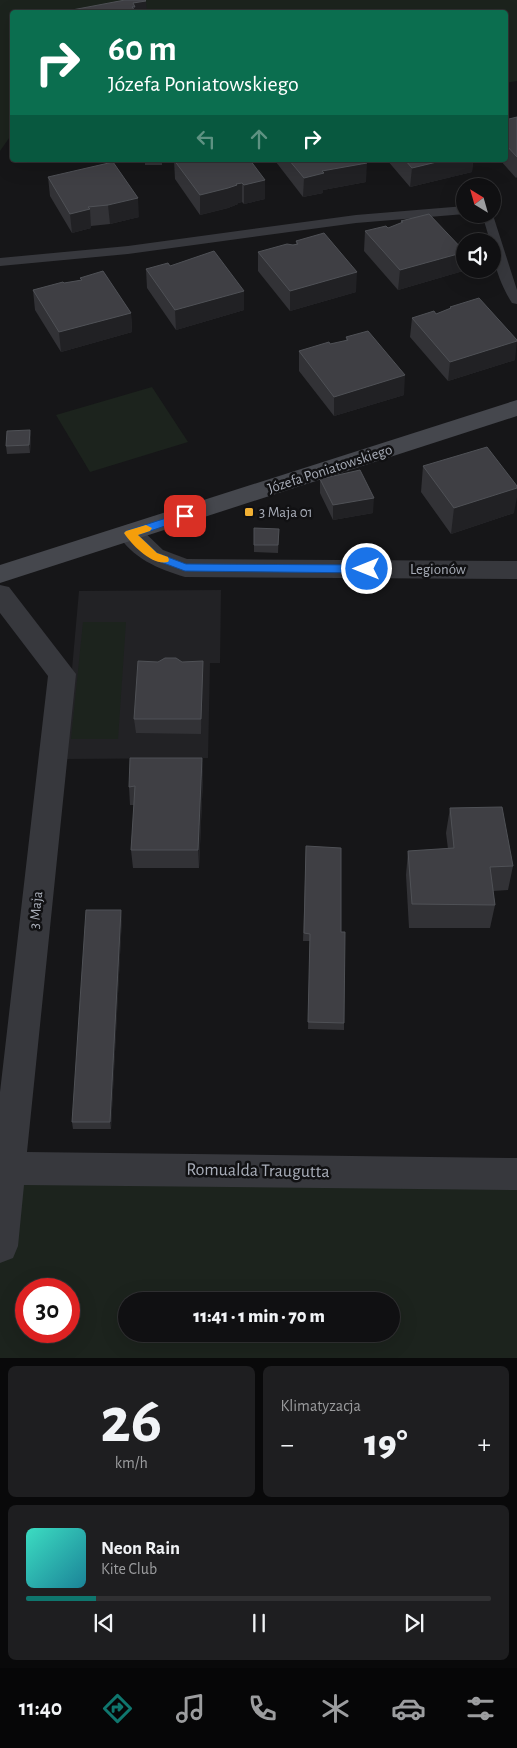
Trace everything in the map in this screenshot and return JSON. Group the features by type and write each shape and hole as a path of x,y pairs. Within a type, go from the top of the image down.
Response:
{"street":[{"name":"Józefa Poniatowskiego","path":"0,574 517,408"},
{"name":"Legionów","path":"130,533 154,556 185,568 517,570"},
{"name":"3 Maja","path":"0,594 62,674 4,1168 0,1246"},
{"name":"Romualda Traugutta","path":"4,1168 517,1174"}],"lane":[{"path":"0,262 128,250 356,219 456,211"},
{"path":"491,223 510,289 517,300"}],"shaded area":[{"path":"0,0 517,0 517,81 508,82 508,10 10,10 10,137 0,151"},
{"path":"152,387 188,442 90,472 56,415"},
{"path":"221,590 220,663 210,663 208,758 64,759 79,591"},
{"path":"83,622 126,622 118,739 71,739"},
{"path":"517,1165 517,1358 0,1358 0,1246 8,1168"}],"building":[{"path":"125,0 146,1 133,3 135,7 132,7 134,10 72,10"},
{"path":"517,117 517,157 508,147 508,119"},
{"path":"113,162 138,198 108,205 88,207 90,209 70,214 48,177"},
{"path":"175,162 252,162 265,180 244,185 242,183 236,184 200,195"},
{"path":"291,162 367,163 322,171 324,173 304,178"},
{"path":"407,162 437,162 412,168"},
{"path":"429,214 456,242 456,254 400,270 365,231 386,226 388,228 403,222 401,221"},
{"path":"324,233 357,272 290,291 258,252 287,244 298,244 296,241"},
{"path":"214,251 244,291 175,310 146,269 168,263 170,266"},
{"path":"103,271 131,313 59,332 33,290 63,282 82,280 80,278"},
{"path":"479,298 517,341 450,362 412,318 434,311 436,314 450,307"},
{"path":"368,331 405,375 334,397 299,351 329,342 330,344 348,340 346,337"},
{"path":"30,430 29,445 6,446 7,431"},
{"path":"487,447 517,488 454,508 423,466"},
{"path":"360,470 374,498 333,505 320,479"},
{"path":"254,528 279,529 278,545 254,545"},
{"path":"165,658 176,658 182,662 203,661 201,719 134,719 138,661 158,662"},
{"path":"130,758 202,758 198,850 131,850 135,786 129,787"},
{"path":"502,807 513,866 490,867 495,905 412,904 408,851 454,848 450,808"},
{"path":"306,846 341,848 341,932 345,932 344,1023 308,1022 310,934 304,933"},
{"path":"86,910 121,910 110,1122 72,1122"}],"slow traffic":[{"path":"146,528 130,533 154,556 164,560"}],"place":[{"name":"3 Maja 01","path":"249,512"}],"route":[{"path":"185,516 130,533 154,556 185,568 367,569"}]}
